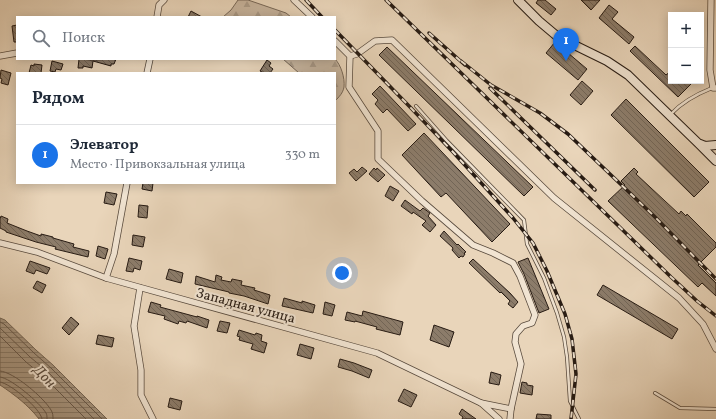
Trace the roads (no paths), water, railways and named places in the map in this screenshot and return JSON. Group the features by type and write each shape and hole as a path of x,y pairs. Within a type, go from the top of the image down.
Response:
{"main road":[{"path":"518,0 558,37 607,61 628,75 716,162"},
{"path":"699,144 705,146 716,145"}],"street":[{"path":"156,16 159,5 164,0"},
{"path":"294,0 311,16"},
{"path":"711,0 710,70 714,88"},
{"path":"350,56 357,54 375,41 392,40 554,198 679,298 703,324 716,349"},
{"path":"336,42 350,56 349,87 378,131 378,160 422,201 473,245 513,263 520,276 535,315 532,323 523,326 516,334 515,342 521,364 510,419"},
{"path":"0,56 16,53"},
{"path":"147,72 150,60"},
{"path":"106,278 114,254 127,184"},
{"name":"Западная улица","path":"0,243 37,252 106,278 140,288 377,353 480,403"},
{"path":"140,288 134,326 141,370 141,395 153,419"},
{"path":"480,403 511,409"},
{"path":"480,403 499,419"}],"lane":[{"path":"670,115 677,108 698,95 714,88"},
{"path":"416,106 524,220 527,244 544,278 557,313 567,357 570,401 580,419"},
{"path":"655,393 680,408 716,409"}],"water":[{"name":"Дон","path":"0,318 5,320 53,365 107,419 39,419 21,400 0,385"}],"railway":[{"path":"306,0 321,16"},
{"path":"386,0 671,277 716,316"},
{"path":"336,31 453,152 513,218 533,243 547,271 565,314 572,339 576,374 571,419"},
{"path":"429,33 465,65"},
{"path":"461,61 491,85 540,113 568,134 654,216 716,279"},
{"path":"490,88 595,190"}],"place":[{"name":"Элеватор","path":"566,61"}]}
